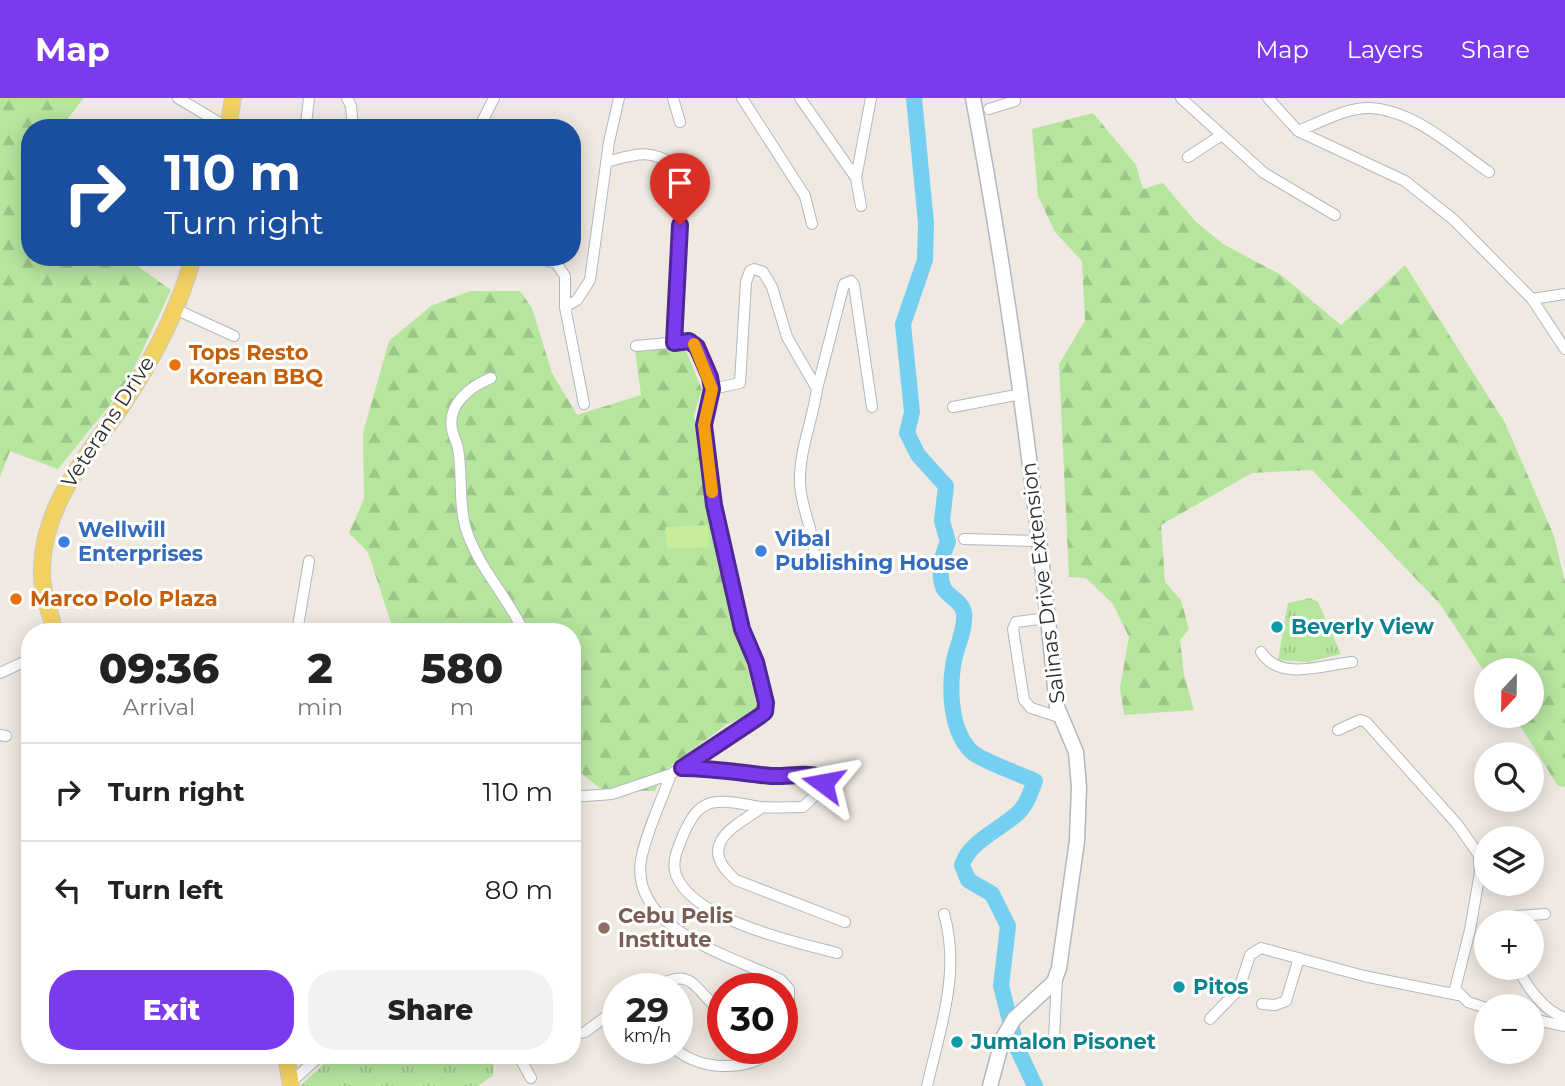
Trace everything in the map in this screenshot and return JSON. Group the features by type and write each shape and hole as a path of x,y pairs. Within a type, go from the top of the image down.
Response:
{"main road":[{"path":"230,119 233,98"},
{"name":"Veterans Drive","path":"53,623 41,569 62,493 137,380 175,309 190,266"},
{"path":"287,1064 290,1085"}],"street":[{"path":"178,98 213,119"},
{"path":"307,119 309,98"},
{"path":"347,98 352,119"},
{"path":"484,119 494,98"},
{"path":"565,307 577,300 590,280 606,162 619,98"},
{"path":"673,98 680,122"},
{"path":"742,98 805,196 812,224"},
{"path":"800,98 856,178"},
{"path":"861,206 856,178 871,98"},
{"name":"Salinas Drive Extension","path":"973,98 999,235 1021,394 1059,718 1076,752 1079,787 1077,841 1058,976"},
{"path":"989,109 1015,101 1014,98"},
{"path":"1181,98 1264,173 1335,215"},
{"path":"1268,98 1297,131 1405,181 1454,220 1532,299 1565,349"},
{"path":"1297,131 1357,110 1371,108 1395,114 1427,130 1489,172"},
{"path":"1188,157 1220,136"},
{"path":"606,162 653,153 676,166 680,225 674,343"},
{"path":"558,266 565,276 565,307 584,404"},
{"path":"712,389 740,383 746,282 754,269 763,272 772,287 787,337 817,388"},
{"path":"814,552 813,532 801,498 799,479 817,388 844,284 851,281 855,285 872,407"},
{"path":"1532,299 1565,294"},
{"path":"175,309 234,336"},
{"path":"581,796 612,794 671,774 765,712 766,703 756,662 742,629 714,505 704,425 712,389 697,347 689,341 636,346"},
{"path":"491,378 474,385 461,398 452,416 451,428 458,450 459,502 475,552 518,623"},
{"path":"953,407 1021,394"},
{"path":"964,539 1038,541"},
{"path":"299,623 309,561"},
{"path":"1047,618 1016,622 1013,629 1024,700 1031,708 1059,718"},
{"path":"1261,652 1266,660 1276,666 1293,670 1352,662"},
{"path":"0,673 21,663"},
{"path":"1338,730 1360,720 1366,722 1457,824 1479,855 1480,872 1470,930 1455,982 1458,995"},
{"path":"682,768 821,777 821,790 803,807 763,807 716,802 703,806 691,818 675,855 677,876 699,902 719,914 837,953"},
{"path":"671,774 641,859 644,894 662,916 681,932 700,944 763,973"},
{"path":"763,807 723,837 717,847 717,858 725,871 736,880 845,922"},
{"path":"927,1086 951,978 950,945 944,914"},
{"path":"1210,1019 1239,989 1254,951 1272,950 1364,976 1458,995 1474,1002"},
{"path":"1262,1004 1275,1005 1286,1000 1299,958"},
{"path":"990,1086 1003,1038 1014,1019 1058,976"},
{"path":"1054,1039 1053,1019 1058,976"},
{"path":"1525,980 1532,991 1556,1015 1565,1018"},
{"path":"693,985 707,998"},
{"path":"581,1033 602,1020"},
{"path":"1544,1022 1565,1027"},
{"path":"693,1062 705,1066 728,1064"},
{"path":"290,1085 312,1064"},
{"path":"523,1064 531,1078"}],"green space":[{"path":"0,98 84,98 67,119 21,119 21,266 138,266 171,290 126,385 58,469 10,451 0,477"},
{"path":"1093,113 1136,165 1143,189 1163,183 1195,221 1223,244 1281,275 1341,325 1405,265 1505,423 1554,536 1565,582 1565,787 1558,786 1544,764 1544,742 1530,742 1522,728 1544,728 1544,658 1475,658 1440,604 1312,470 1252,473 1161,525 1165,582 1181,600 1189,629 1180,640 1184,675 1194,710 1124,715 1120,688 1129,637 1113,604 1086,578 1069,577 1059,364 1085,321 1082,261 1055,232 1038,196 1032,129"},
{"path":"470,291 520,291 532,308 552,373 577,415 641,395 635,351 685,348 702,390 694,415 711,521 758,711 726,725 665,770 655,791 602,790 581,773 581,623 391,623 368,552 349,533 364,499 363,433 389,341 431,306"},
{"path":"708,525 709,547 667,549 665,527"},
{"path":"1310,598 1318,602 1341,654 1308,662 1278,660 1288,603"},
{"path":"324,1064 494,1064 493,1075 478,1086 300,1086"}],"waterway":[{"path":"914,98 926,223 925,260 903,324 912,412 907,433 918,455 946,486 942,521 948,542 942,559 941,577 944,589 961,605 964,613 951,688 953,712 960,734 965,744 978,756 1035,781 1020,810 978,843 962,865 968,880 992,894 1008,926 1001,986 1017,1048 1035,1086"}],"slow traffic":[{"path":"694,344 710,377 712,389 704,425 712,492"}],"place":[{"name":"Tops Resto Korean BBQ","path":"175,365"},
{"name":"Wellwill Enterprises","path":"64,542"},
{"name":"Vibal Publishing House","path":"761,551"},
{"name":"Marco Polo Plaza","path":"16,599"},
{"name":"Beverly View","path":"1277,627"},
{"name":"Cebu Pelis Institute","path":"604,928"},
{"name":"Pitos","path":"1179,987"},
{"name":"Jumalon Pisonet","path":"957,1042"}],"route":[{"path":"680,225 674,343 693,343 710,377 712,389 704,425 714,505 742,629 756,662 766,703 765,712 760,716 714,744 682,768 747,771 771,776 813,775 821,777 823,783"}]}
